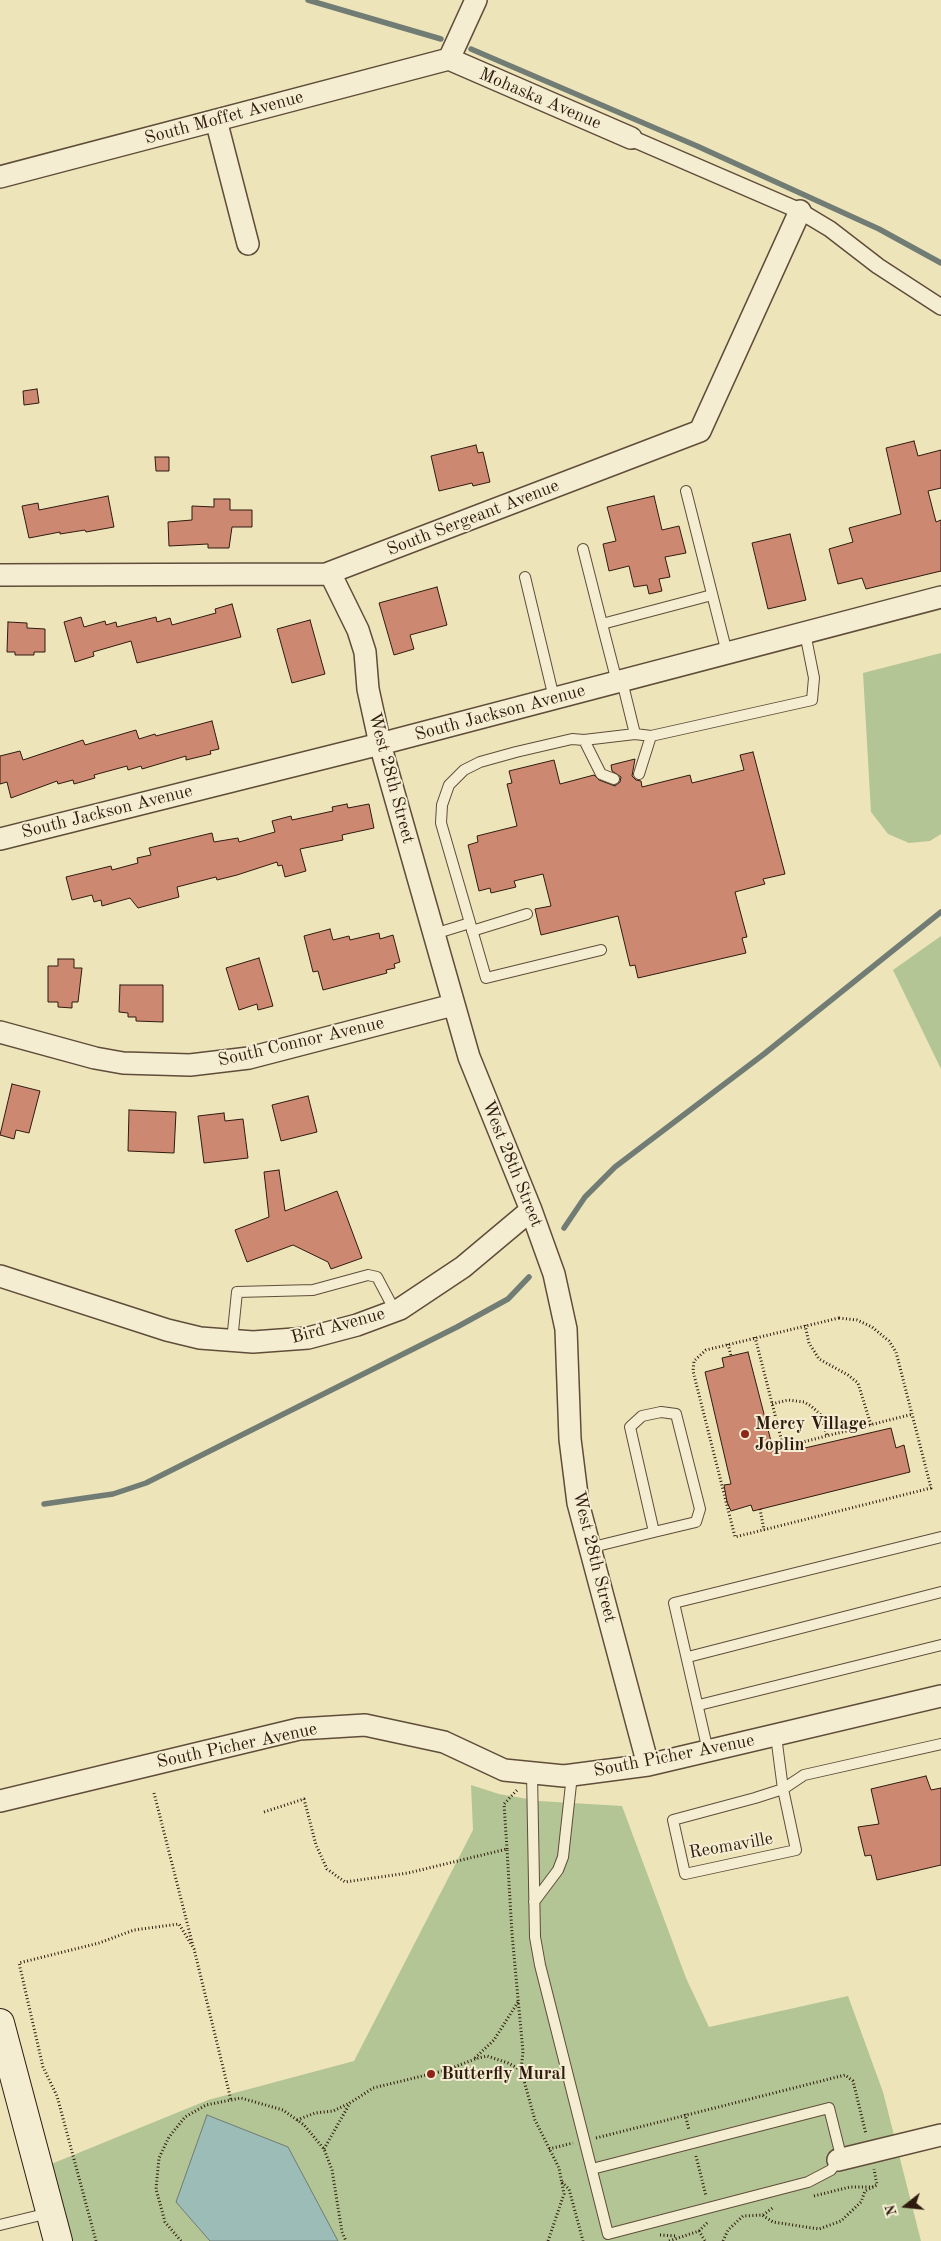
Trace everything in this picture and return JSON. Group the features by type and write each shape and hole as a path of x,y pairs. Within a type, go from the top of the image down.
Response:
{"main road":[{"path":"0,2023 8,2086 58,2241"}],"street":[{"path":"449,59 476,0"},
{"name":"South Moffet Avenue","path":"0,176 449,59"},
{"name":"Mohaska Avenue","path":"449,59 631,138"},
{"path":"216,120 248,244"},
{"path":"631,138 800,211 830,228 878,266 941,306"},
{"name":"South Sergeant Avenue","path":"0,575 330,573 700,431 800,211"},
{"name":"West 28th Street","path":"330,573 343,595 361,637 365,652 368,689 380,744 468,1057 532,1210 554,1274 566,1329 570,1439 578,1503 648,1765"},
{"name":"South Jackson Avenue","path":"0,839 380,744 941,598"},
{"name":"South Connor Avenue","path":"0,1032 55,1048 123,1063 200,1064 249,1058 454,1005"},
{"name":"Bird Avenue","path":"0,1276 167,1330 200,1338 232,1341 280,1341 308,1338 357,1325 394,1311 432,1290 532,1210"},
{"name":"South Picher Avenue","path":"0,1801 299,1729 365,1725 444,1742 504,1770 572,1775 648,1765 941,1696"},
{"path":"838,2160 941,2135"}],"lane":[{"path":"686,491 727,653"},
{"path":"582,550 635,734"},
{"path":"525,577 554,698"},
{"path":"602,624 712,595"},
{"path":"602,950 486,978 441,823 442,805 449,785 464,770 480,762 572,740 635,734 651,736 812,700 814,678 805,633"},
{"path":"639,774 651,736"},
{"path":"584,740 600,774 614,779"},
{"path":"434,934 527,914"},
{"path":"232,1341 237,1292 314,1290 368,1275 377,1278 394,1311"},
{"path":"589,1548 696,1522 700,1509 676,1414 661,1412 642,1416 630,1427 654,1532"},
{"path":"708,1751 688,1657 674,1603 941,1536"},
{"path":"688,1657 941,1592"},
{"path":"699,1705 941,1645"},
{"name":"Reomaville","path":"776,1736 783,1789 796,1850 685,1874 672,1820 783,1789 804,1775 941,1744"},
{"path":"532,1773 535,1937 540,1965 608,2234 808,2182 831,2170 838,2160 840,2152 829,2108 592,2169"},
{"path":"534,1902 558,1870 563,1857 572,1775"},
{"path":"0,2225 50,2213"}],"path":[{"path":"839,1318 857,1320 872,1327 883,1336 900,1360 931,1488 735,1537 694,1371 694,1361 698,1354 706,1350 805,1325 839,1318"},
{"path":"805,1325 809,1343 819,1359 848,1375 858,1383 871,1425"},
{"path":"755,1337 782,1442"},
{"path":"728,1344 731,1356"},
{"path":"772,1404 788,1400 804,1402 811,1406 821,1415 827,1436"},
{"path":"791,1445 913,1414"},
{"path":"760,1510 764,1530"},
{"path":"532,1773 504,1804 523,2052 521,2070 535,2120 559,2168 564,2194 548,2241"},
{"path":"154,1793 231,2100"},
{"path":"264,1812 304,1798 316,1846 326,1869 345,1882 408,1873 507,1849"},
{"path":"96,2241 57,2096 43,2068 19,1963 99,1944 134,1930 179,1924 194,1949"},
{"path":"475,2058 494,2040 518,2001"},
{"path":"297,2120 315,2112 333,2111 350,2103 373,2088 447,2070 475,2058 487,2056 521,2070"},
{"path":"549,2149 685,2114 810,2086 845,2075 853,2081 877,2185 866,2191 861,2202 841,2221 819,2229 773,2222 762,2215"},
{"path":"181,2241 165,2222 162,2213 156,2189 158,2158 169,2137 185,2116 206,2105 241,2098 283,2110 304,2125 324,2149 332,2170 342,2232 346,2241"},
{"path":"324,2149 350,2103"},
{"path":"685,2114 712,2221"},
{"path":"562,2182 569,2189 583,2241"},
{"path":"812,2196 850,2187 874,2187"},
{"path":"723,2241 728,2230 743,2216 762,2215 778,2205"},
{"path":"669,2241 700,2231 705,2241"}],"green space":[{"path":"941,653 941,834 930,841 909,843 888,834 871,812 863,673"},
{"path":"941,936 941,1069 893,970"},
{"path":"471,1785 499,1794 539,1801 622,1806 686,1978 709,2027 848,1996 883,2092 921,2241 57,2241 39,2169 208,2100 354,2061 473,1830"}],"water":[{"path":"207,2115 288,2147 338,2241 210,2241 176,2202"}],"building":[{"path":"37,389 39,403 24,405 23,391"},
{"path":"914,441 918,456 941,450 941,488 928,491 936,522 941,520 941,571 866,589 862,578 838,584 829,549 853,542 849,528 901,514 886,448"},
{"path":"476,445 478,453 483,452 490,482 473,486 472,483 439,491 431,456"},
{"path":"155,457 169,457 169,471 156,471"},
{"path":"108,496 114,527 86,532 85,530 60,534 60,532 29,538 22,506 38,503 39,510"},
{"path":"654,496 662,530 679,526 686,553 665,557 670,577 659,579 662,591 649,594 647,585 634,587 629,566 609,571 603,544 616,541 607,507"},
{"path":"214,499 230,499 230,510 252,510 252,527 232,527 229,548 208,548 208,544 169,546 168,522 192,520 192,506 214,507"},
{"path":"790,534 806,600 768,609 752,543"},
{"path":"437,587 447,625 410,635 414,649 394,655 379,603"},
{"path":"232,604 241,637 137,663 131,641 93,652 94,656 75,662 64,622 81,617 84,627 105,621 106,625 116,622 117,627 156,617 157,622 170,618 172,625 216,613 215,609"},
{"path":"310,620 325,674 292,683 277,629"},
{"path":"8,622 27,623 27,628 45,629 45,652 34,652 34,655 15,655 15,652 7,652"},
{"path":"212,721 219,749 210,751 211,754 186,760 186,756 142,769 141,766 128,770 127,766 94,775 95,778 74,784 73,780 58,784 57,781 11,798 7,782 0,784 0,756 20,751 23,760 83,740 85,745 136,730 139,739"},
{"path":"753,752 785,874 763,879 765,884 735,892 747,937 742,938 746,953 638,978 635,965 630,966 618,916 541,935 535,909 551,906 543,874 514,881 516,887 491,893 490,888 479,891 468,845 478,842 477,836 517,826 507,784 512,783 509,771 554,760 560,784 594,775 599,780 615,786 620,782 621,777 612,771 611,765 635,759 632,776 636,780 641,781 642,787 690,775 692,783 744,770 740,755"},
{"path":"347,804 348,808 369,804 374,828 342,835 343,840 300,849 306,871 285,877 282,865 278,866 277,862 217,880 216,877 177,887 179,897 138,908 130,898 102,906 101,900 94,902 92,895 72,900 66,877 111,866 112,870 138,863 137,858 151,855 149,848 212,833 214,842 238,838 239,842 275,832 272,821 291,816 292,820 333,811 332,807"},
{"path":"330,929 333,940 349,936 350,940 379,933 380,939 393,935 400,962 394,964 395,968 386,970 387,973 323,990 318,971 313,972 304,936"},
{"path":"259,958 273,1006 258,1010 257,1004 239,1010 226,968"},
{"path":"58,959 74,959 74,968 82,968 78,1002 72,1002 72,1008 58,1007 58,1002 48,1002 48,966 58,966"},
{"path":"120,985 163,985 163,1022 136,1021 136,1017 128,1017 128,1013 119,1012"},
{"path":"12,1084 40,1091 29,1133 16,1130 14,1139 0,1135"},
{"path":"308,1096 317,1132 281,1141 272,1105"},
{"path":"129,1110 176,1112 174,1153 128,1151"},
{"path":"224,1113 225,1121 243,1119 248,1158 204,1163 198,1116"},
{"path":"279,1170 285,1211 337,1191 362,1258 331,1269 328,1262 293,1245 247,1262 235,1230 269,1217 264,1172"},
{"name":"Mercy Village Joplin","path":"748,1352 772,1445 790,1440 792,1451 891,1428 896,1448 904,1445 910,1472 753,1511 751,1505 731,1511 727,1502 724,1485 731,1484 705,1372 724,1367 722,1358"},
{"path":"926,1776 931,1790 941,1788 941,1865 877,1880 871,1855 865,1856 858,1827 879,1824 871,1789"}],"waterway":[{"path":"308,0 441,39"},
{"path":"471,49 697,146 879,229 941,263"},
{"path":"564,1228 585,1197 615,1167 764,1054 941,912"},
{"path":"44,1504 113,1494 146,1483 457,1327 508,1299 529,1277"}],"place":[{"name":"Mercy Village Joplin","path":"745,1434"},
{"name":"Butterfly Mural","path":"431,2074"}]}
